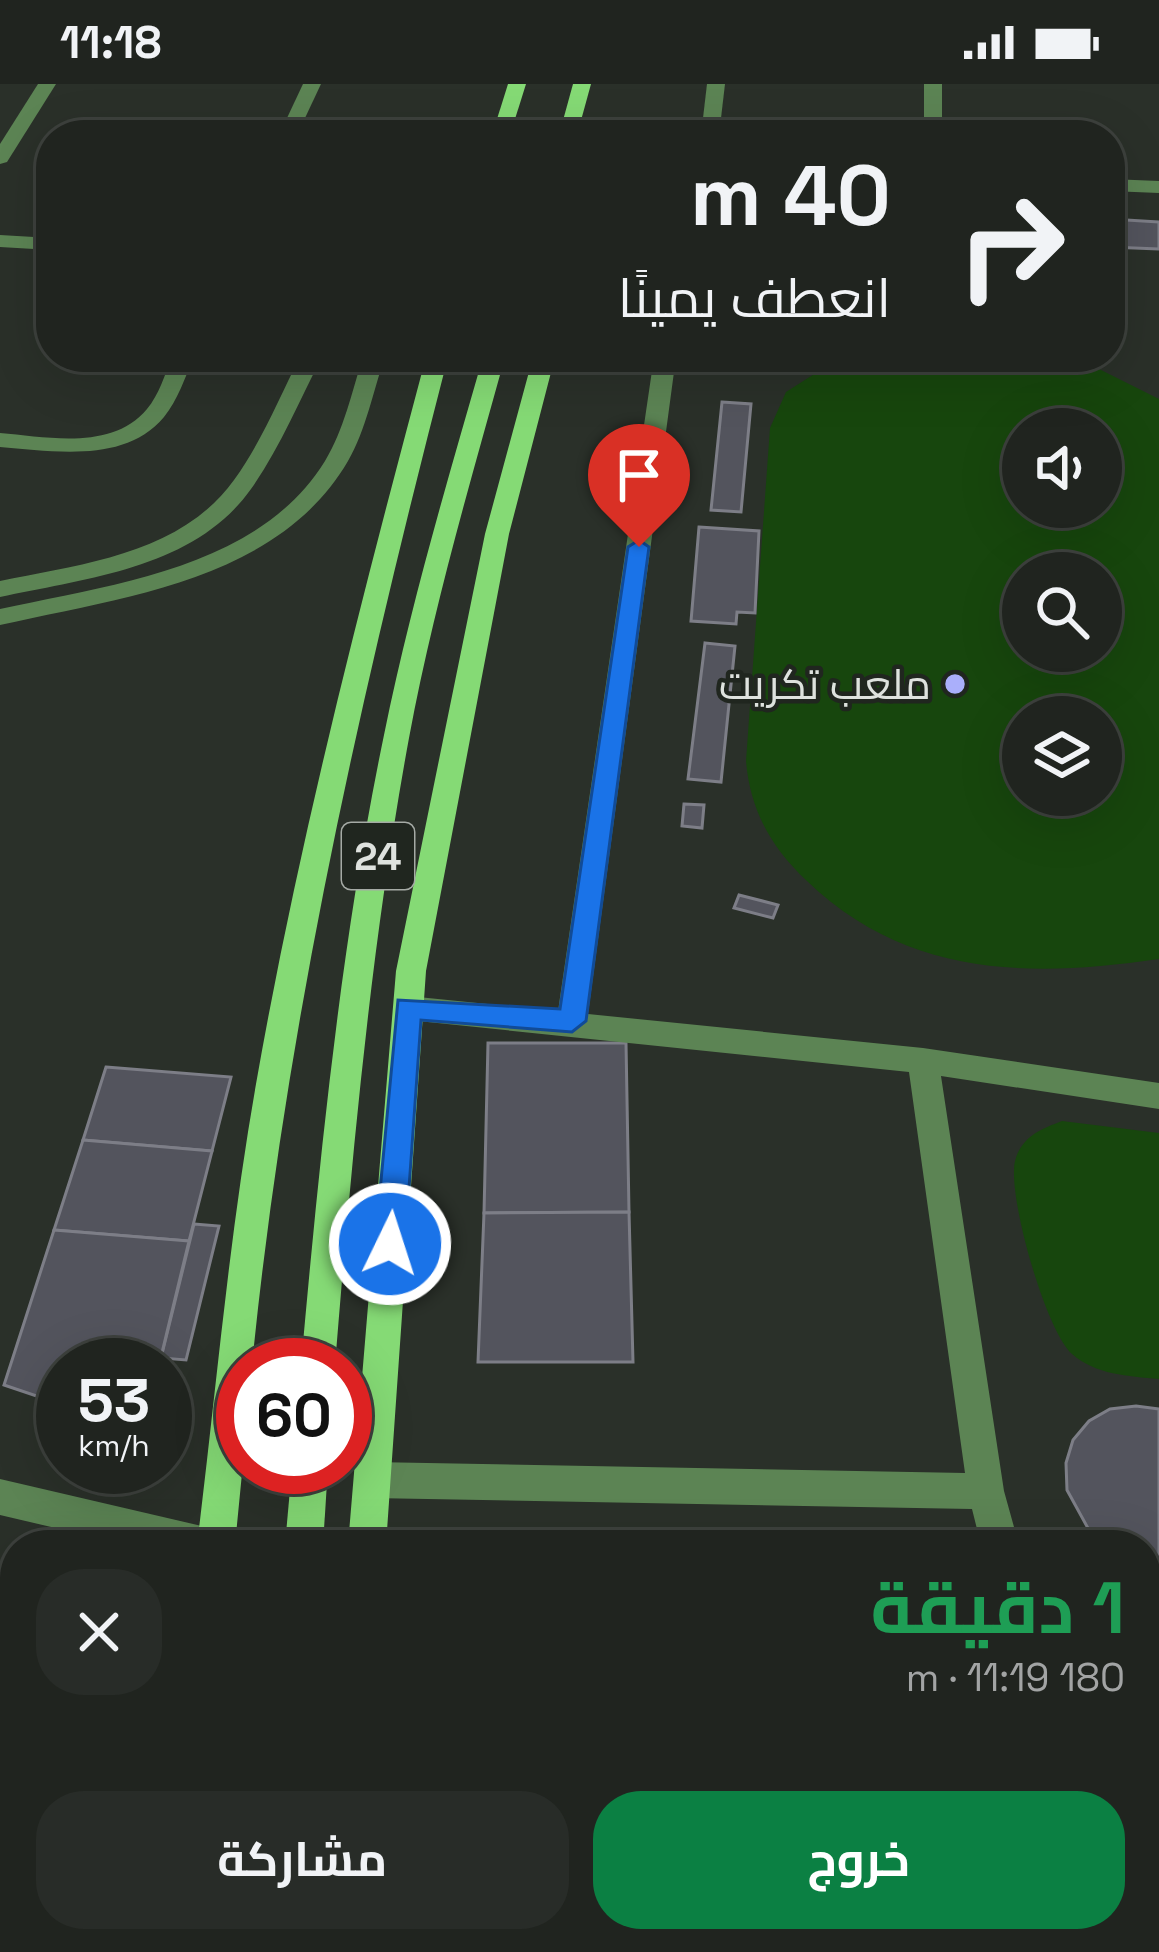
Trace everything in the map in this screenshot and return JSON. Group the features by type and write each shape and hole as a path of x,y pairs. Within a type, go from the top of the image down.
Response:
{"main road":[{"path":"506,120 517,84"},
{"path":"572,120 582,84"},
{"path":"219,1530 270,1090 301,920 360,646 433,372"},
{"name":"24","path":"321,1338 346,1088 390,778 436,562 490,372"},
{"path":"372,1480 408,1008 497,534 540,372"},
{"path":"305,1530 308,1494"},
{"path":"369,1530 371,1494"}],"street":[{"path":"0,158 46,84"},
{"path":"295,120 312,84"},
{"path":"712,120 716,84"},
{"path":"933,84 933,120"},
{"path":"1125,186 1159,187"},
{"path":"0,241 36,243"},
{"path":"0,440 83,445 133,432 156,413 176,372"},
{"path":"0,589 121,561 205,523 240,488 303,372"},
{"path":"0,617 189,569 282,521 315,491 337,460 369,372"},
{"path":"572,1021 663,372"},
{"path":"408,1008 572,1021 923,1061 1159,1096"},
{"path":"923,1061 986,1491 996,1530"},
{"path":"372,1480 986,1491"},
{"path":"0,1497 142,1530"}],"green space":[{"name":"ملعب تكريت","path":"817,372 1105,372 1159,399 1159,959 1016,968 928,953 886,936 845,913 783,855 758,812 746,761 770,428 786,392"},
{"path":"1062,1121 1159,1133 1159,1379 1113,1373 1081,1361 1062,1341 1040,1292 1017,1203 1015,1161 1027,1140"}],"building":[{"path":"1125,220 1159,222 1159,249 1125,248"},
{"path":"722,402 751,404 741,512 711,510"},
{"path":"699,527 759,531 755,613 737,612 736,624 691,621"},
{"path":"705,643 735,646 721,782 688,779"},
{"path":"684,804 704,805 702,828 682,826"},
{"path":"739,895 778,905 773,918 734,908"},
{"path":"488,1043 626,1043 629,1212 484,1213"},
{"path":"106,1067 231,1077 212,1151 83,1140"},
{"path":"83,1140 212,1151 189,1241 54,1230"},
{"path":"629,1212 633,1362 478,1362 484,1213"},
{"path":"194,1224 219,1226 191,1338 166,1338"},
{"path":"54,1230 189,1241 166,1338 36,1338 36,1396 4,1385"},
{"path":"1110,1409 1159,1409 1159,1530 1089,1530 1067,1490 1066,1463 1073,1440 1089,1421"}],"place":[{"name":"ملعب تكريت","path":"955,684"}],"route":[{"path":"390,1244 408,1008 572,1021 639,547"}]}
